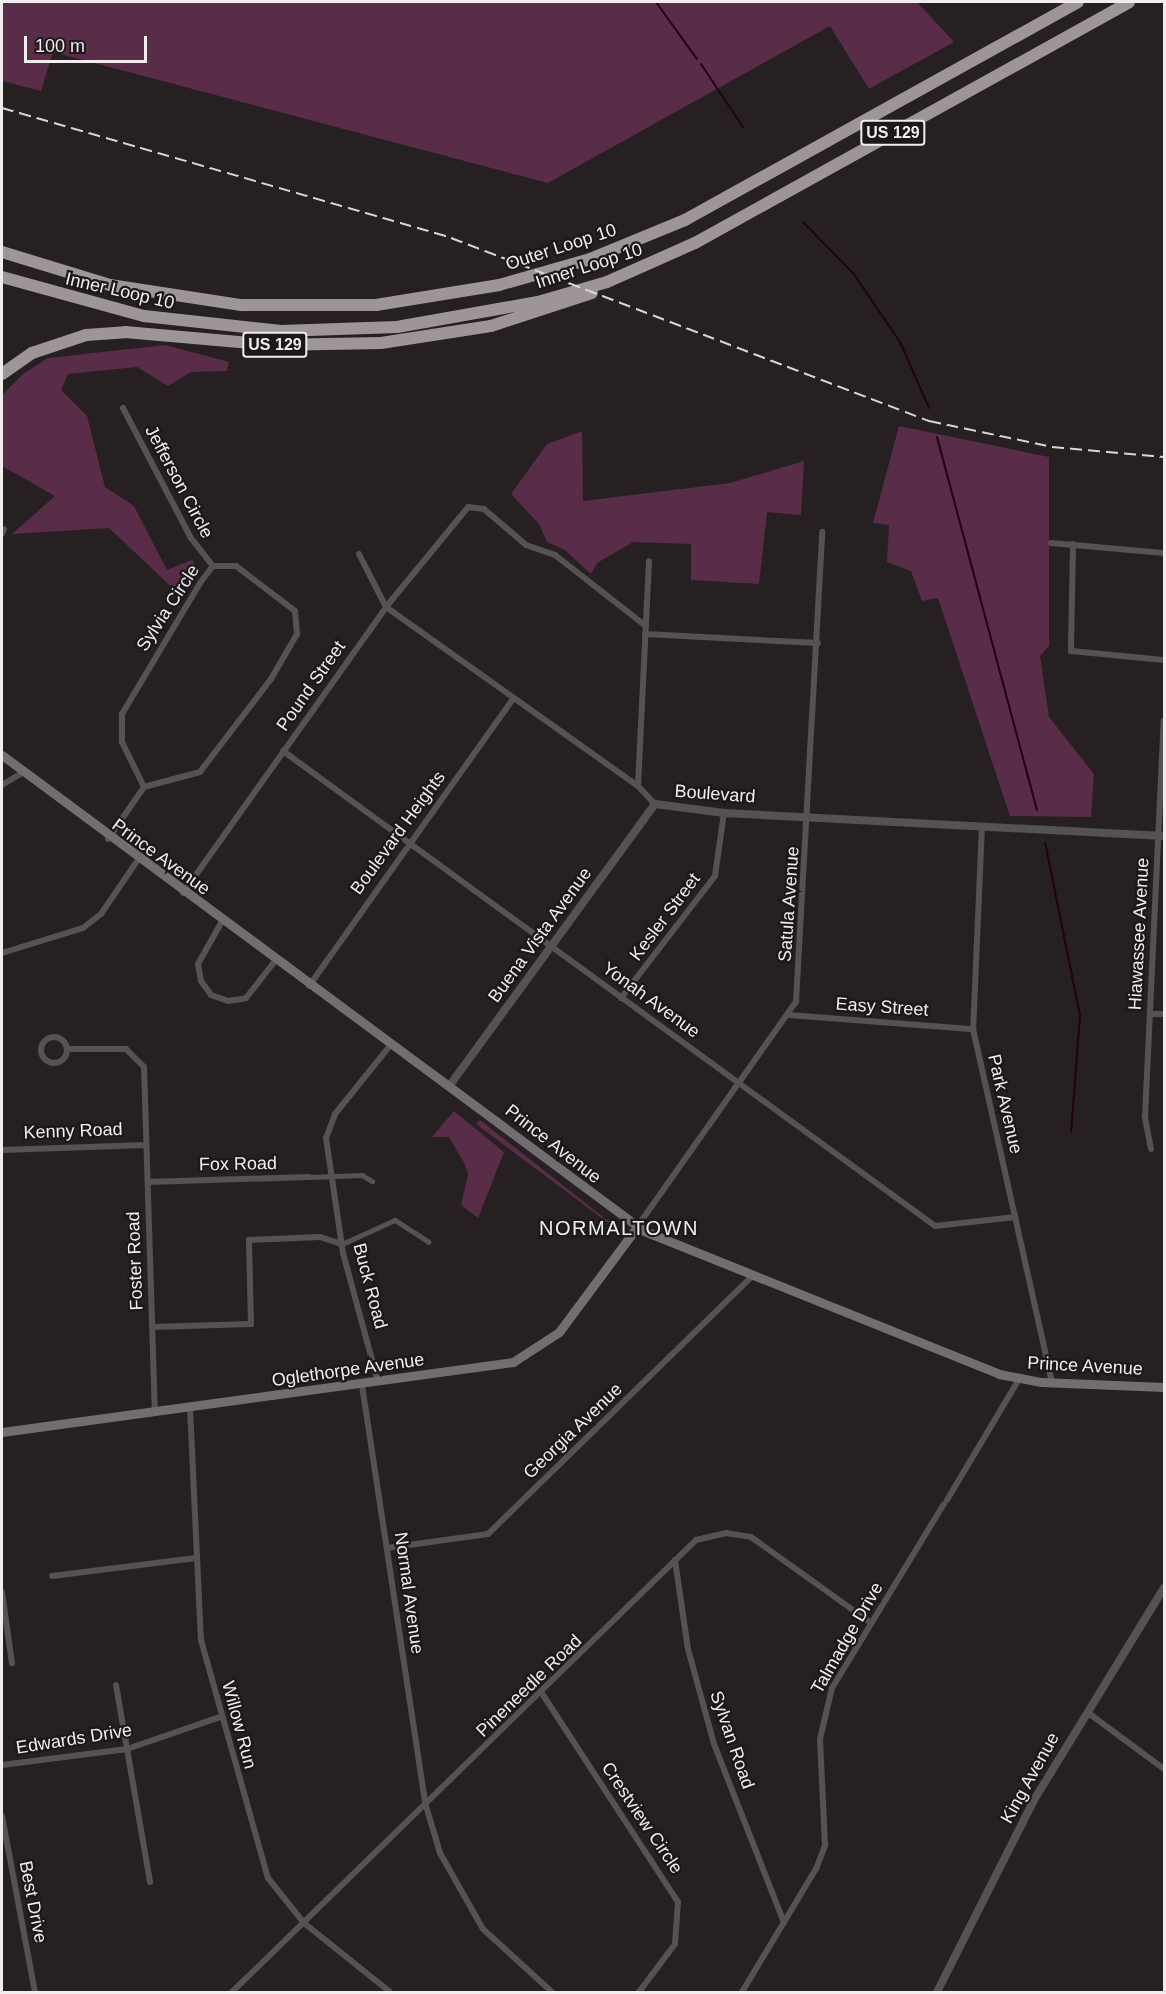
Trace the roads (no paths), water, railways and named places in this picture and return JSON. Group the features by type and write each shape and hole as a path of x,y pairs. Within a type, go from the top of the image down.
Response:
{"highway":[{"name":"Outer Loop 10","path":"2,252 119,287 250,306 376,305 499,285 616,249 685,220 1078,2"},
{"name":"Inner Loop 10","path":"2,277 144,316 281,331 397,327 538,302 656,263 1129,2"},
{"name":"US 129","path":"2,374 51,345 96,333 349,345 458,332 554,308 656,263"}],"main road":[{"name":"Prince Avenue","path":"2,755 21,773 137,861 308,986 450,1085 637,1227 750,1278 1019,1379 1052,1383 1164,1386"},
{"name":"Oglethorpe Avenue","path":"2,1432 499,1366 529,1355 559,1332 637,1227"}],"street":[{"name":"Jefferson Circle","path":"123,408 191,538 213,566"},
{"name":"Pound Street","path":"182,894 386,607 457,516 474,506 526,545 555,555 646,626"},
{"name":"Satula Avenue","path":"637,1227 789,1015 798,990 810,817 822,532"},
{"path":"1051,543 1164,553"},
{"path":"1073,544 1071,651 1164,660"},
{"name":"Boulevard","path":"359,554 386,607 638,786 655,804 724,813 1162,836"},
{"path":"638,786 649,561"},
{"name":"Sylvia Circle","path":"213,566 236,566 295,611 297,634 271,679 200,771 144,787 122,742 122,714 213,566"},
{"path":"645,634 818,643"},
{"name":"Boulevard Heights","path":"308,986 513,699"},
{"name":"Hiawassee Avenue","path":"1151,1149 1145,1118 1162,836 1164,720"},
{"name":"Yonah Avenue","path":"283,752 935,1226 1015,1217"},
{"path":"2,785 21,773"},
{"path":"108,839 144,787"},
{"name":"Buena Vista Avenue","path":"450,1085 655,804"},
{"name":"Kesler Street","path":"621,998 715,876 724,813"},
{"name":"Park Avenue","path":"982,826 973,1029 1052,1383"},
{"path":"2,953 83,928 101,914 137,861"},
{"path":"221,923 198,964 201,981 211,995 228,1001 246,998 275,961"},
{"path":"1150,1014 1164,1014"},
{"name":"Easy Street","path":"789,1015 973,1029"},
{"path":"54,1037 67,1049 55,1062 41,1050 54,1037"},
{"name":"Buck Road","path":"378,1383 342,1244 340,1206 328,1177 328,1126 392,1043"},
{"name":"Foster Road","path":"67,1049 132,1053 144,1067 155,1413"},
{"name":"Kenny Road","path":"2,1150 147,1145"},
{"name":"Fox Road","path":"148,1182 362,1175 372,1181"},
{"path":"152,1327 251,1324 249,1240 320,1237 342,1244 395,1220 429,1242"},
{"name":"Georgia Avenue","path":"387,1548 488,1534 750,1278"},
{"name":"Talmadge Drive","path":"742,1992 784,1923 825,1845 823,1712 872,1623 1019,1379"},
{"name":"Normal Avenue","path":"362,1385 426,1806 440,1853 471,1914 513,1960 552,1992"},
{"name":"Willow Run","path":"190,1408 201,1640 220,1717 268,1878 304,1923 390,1992"},
{"name":"Pineneedle Road","path":"232,1992 543,1695 675,1560 711,1534 751,1537 872,1623"},
{"path":"52,1576 196,1558"},
{"name":"Sylvan Road","path":"675,1560 688,1649 714,1744 784,1923"},
{"name":"King Avenue","path":"937,1992 1034,1800 1164,1588"},
{"path":"2,1592 12,1663"},
{"path":"116,1685 150,1882"},
{"name":"Crestview Circle","path":"543,1695 678,1902 675,1944 639,1992"},
{"path":"1087,1712 1164,1769"},
{"name":"Edwards Drive","path":"2,1765 127,1749 220,1717"},
{"name":"Best Drive","path":"2,1816 35,1992"}],"waterway":[{"path":"656,2 697,59"},
{"path":"701,64 743,127"},
{"path":"803,222 853,273 900,342 929,408"},
{"path":"937,437 1037,810"},
{"path":"1045,842 1080,1016 1071,1132"}],"railway":[{"path":"2,108 451,238 929,421 1052,447 1164,457"}],"district":[{"name":"NORMALTOWN","path":"619,1228"}]}
